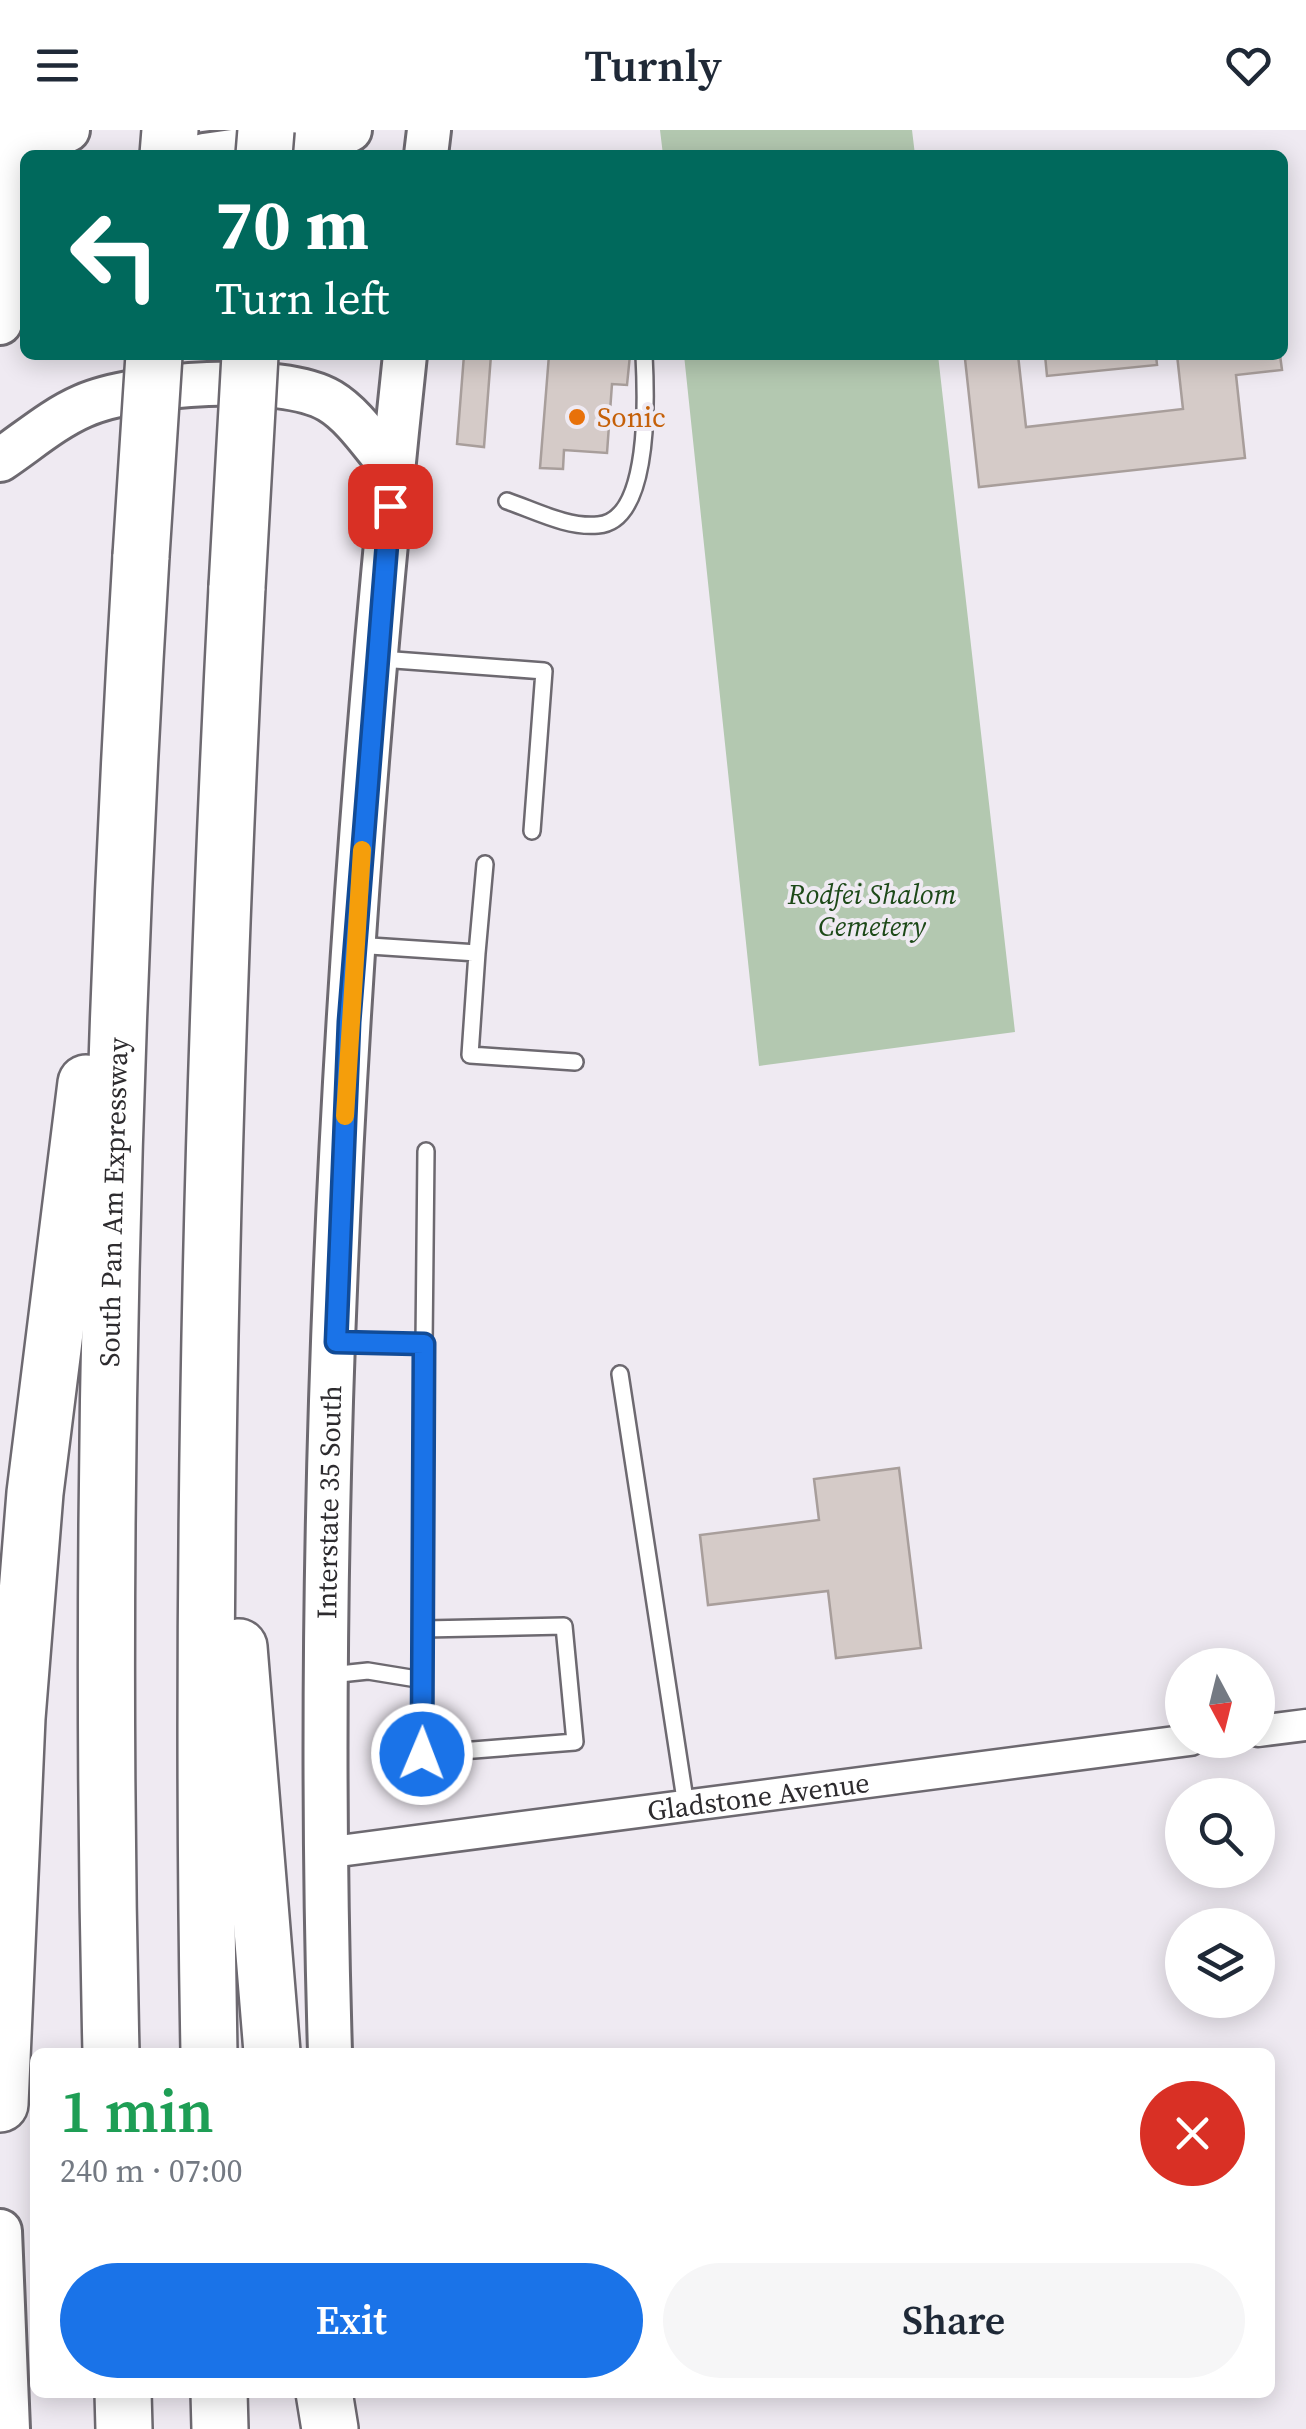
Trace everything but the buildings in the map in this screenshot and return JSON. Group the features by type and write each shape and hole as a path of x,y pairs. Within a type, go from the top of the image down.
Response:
{"highway":[{"name":"South Pan Am Expressway","path":"112,2048 109,1392 126,808 154,360"},
{"path":"209,2048 205,1657 210,1191 250,360"},
{"path":"0,2104 16,1718 34,1493 72,1180 126,808"},
{"path":"210,1191 248,1787 272,2048"},
{"path":"123,2398 124,2429"},
{"path":"219,2398 220,2429"},
{"path":"325,2398 330,2429"}],"main road":[{"path":"0,323 14,151 68,130"},
{"path":"238,150 334,136 350,130"},
{"name":"Interstate 35 South","path":"330,2048 324,1853 336,1342 355,944 404,360"},
{"path":"0,460 85,405 126,395 274,383 308,390 334,403 393,468"},
{"path":"0,2231 8,2429"},
{"path":"341,2398 342,2429"}],"street":[{"path":"1275,1729 1306,1725"},
{"name":"Gladstone Avenue","path":"324,1853 1165,1743"}],"lane":[{"path":"507,502 574,524 603,526 624,511 638,481 646,409 644,360"},
{"path":"377,658 544,671 532,831"},
{"path":"484,864 470,1056 575,1062"},
{"path":"355,944 477,952"},
{"path":"424,1629 564,1626 575,1742 422,1754 426,1151"},
{"path":"336,1342 424,1344"},
{"path":"620,1374 686,1806"},
{"path":"326,1676 368,1672 423,1680"}],"green space":[{"path":"660,130 912,130 914,150 662,150"},
{"name":"Rodfei Shalom Cemetery","path":"685,360 939,360 1015,1032 759,1066"}],"slow traffic":[{"path":"345,1116 362,850"}],"place":[{"name":"Sonic","path":"577,417"}],"route":[{"path":"390,506 349,1022 336,1342 424,1344 422,1754"}]}
